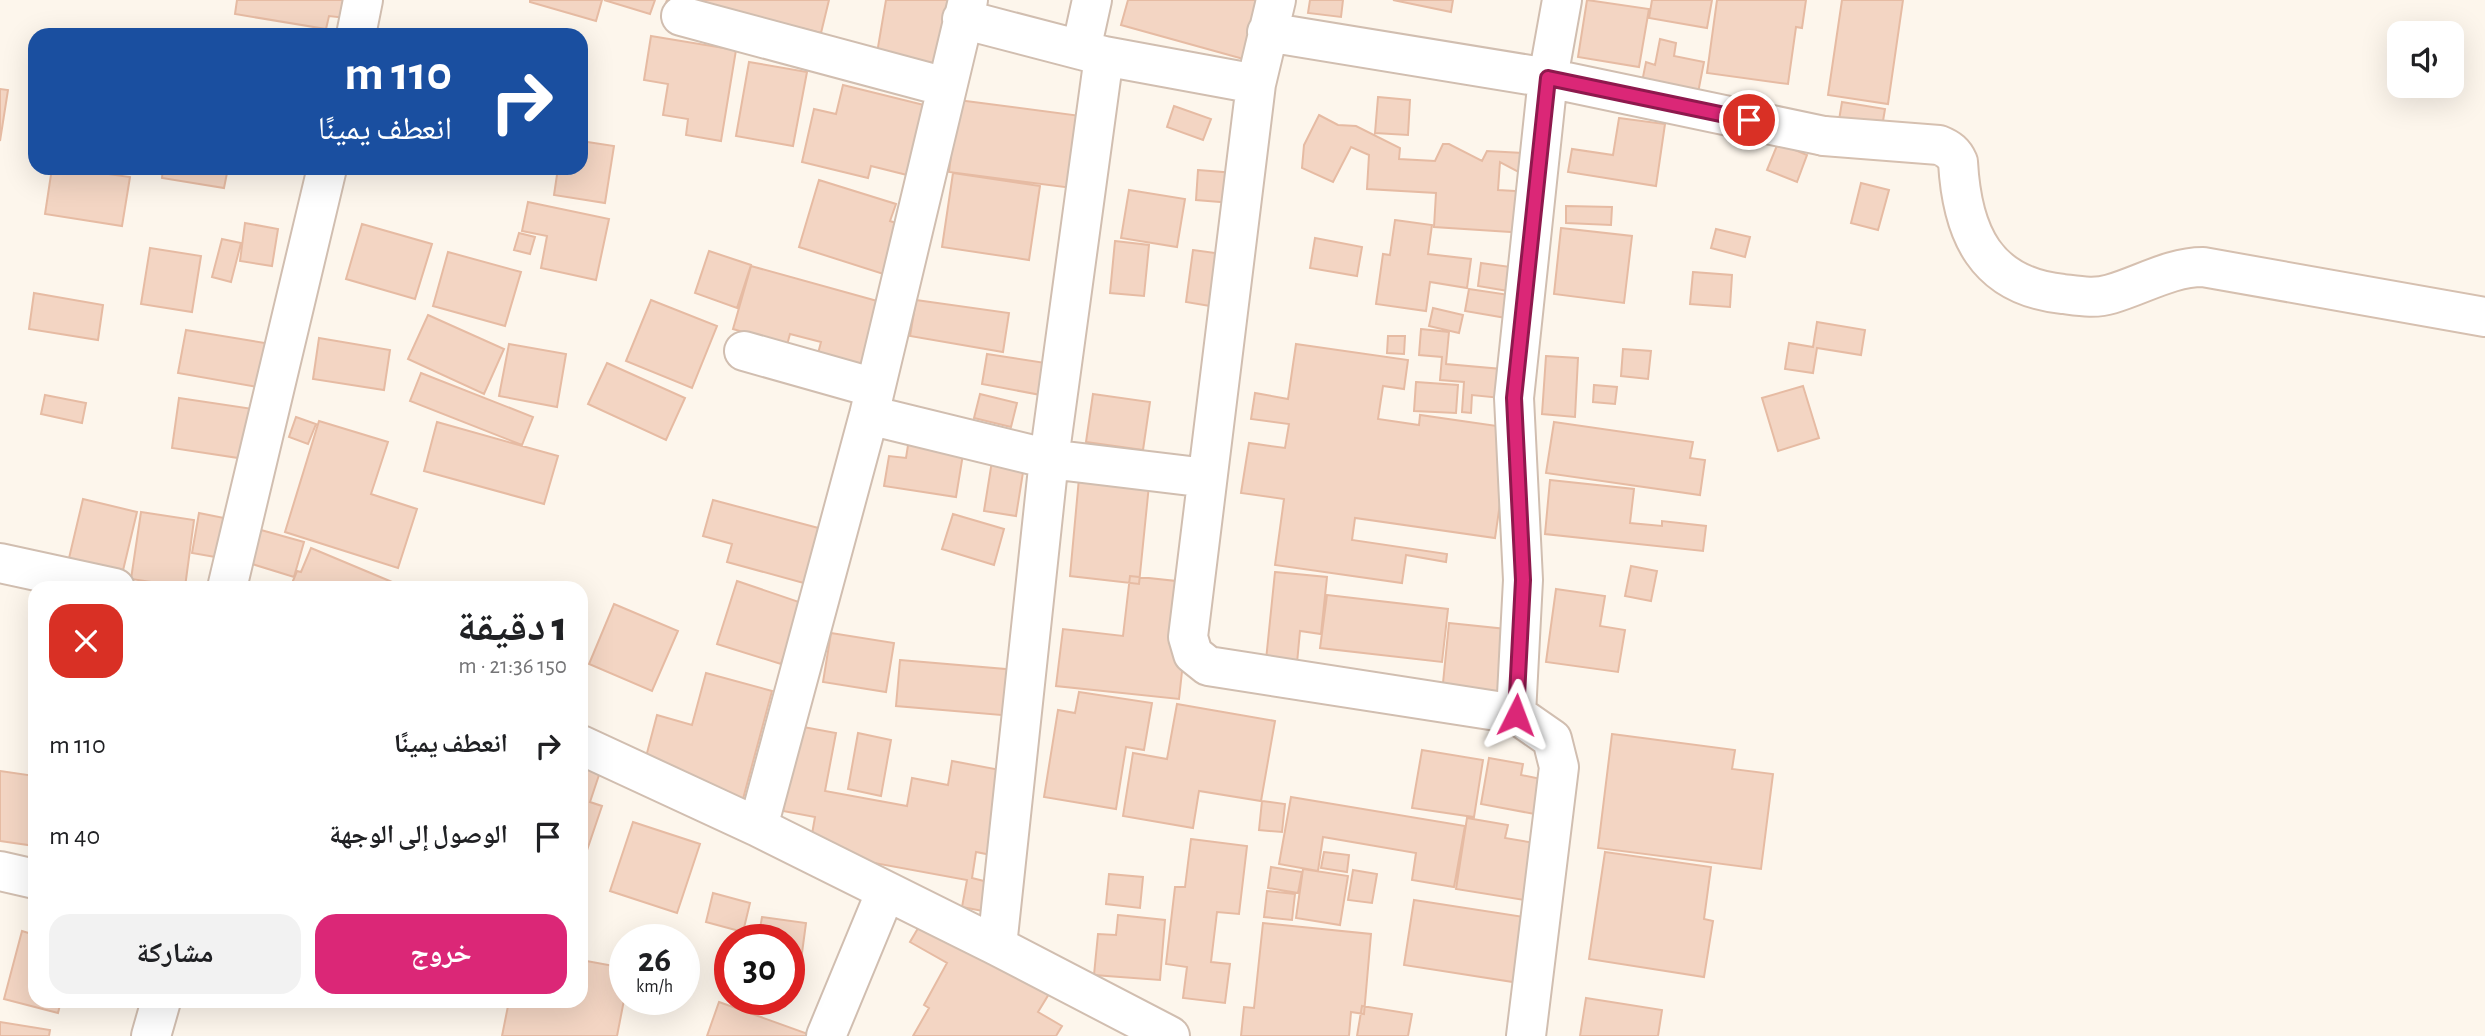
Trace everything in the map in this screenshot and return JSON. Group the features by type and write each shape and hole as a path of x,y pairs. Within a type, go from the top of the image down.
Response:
{"street":[{"path":"357,28 363,0"},
{"path":"998,946 1093,53 1092,0"},
{"path":"1516,715 1523,580 1514,398 1548,78 1562,0"},
{"path":"758,827 872,401 965,10 1093,53 1256,84"},
{"path":"681,16 946,87"},
{"path":"1527,1036 1559,767 1552,738 1516,715 1208,666 1193,654 1188,637 1256,84 1272,16 1824,136 1939,145 1948,148 1958,162 1969,227 1978,247 1991,264 2003,273 2044,292 2096,297 2109,295 2182,269 2203,267 2485,317"},
{"path":"229,581 325,175"},
{"path":"744,351 872,401 1049,459 1208,478"},
{"path":"0,563 83,581"},
{"path":"588,748 758,827 998,946 1170,1036"},
{"path":"0,872 28,878"},
{"path":"826,1036 886,891"},
{"path":"151,1036 159,1008"}],"building":[{"path":"237,0 349,0 346,18 329,16 326,28 235,14"},
{"path":"530,0 602,0 596,21"},
{"path":"604,0 655,0 650,14"},
{"path":"667,0 829,0 821,33 801,28 799,36 666,3"},
{"path":"886,0 951,0 940,70 876,59"},
{"path":"1128,0 1264,0 1247,60 1121,25"},
{"path":"1310,0 1343,0 1341,17 1308,13"},
{"path":"1393,0 1453,0 1451,12"},
{"path":"1587,0 1649,9 1639,67 1578,57"},
{"path":"1652,0 1712,0 1707,28 1649,18"},
{"path":"1717,0 1806,0 1802,28 1796,27 1788,84 1707,73"},
{"path":"1842,0 1903,0 1888,104 1828,95"},
{"path":"651,36 736,50 721,141 686,135 688,119 663,115 668,84 644,80"},
{"path":"1660,39 1676,43 1674,56 1704,62 1697,98 1641,87 1646,62 1655,65"},
{"path":"749,62 807,72 793,146 736,136"},
{"path":"843,85 932,107 915,177 871,166 868,178 802,162 814,109 836,114"},
{"path":"0,89 8,90 0,141"},
{"path":"1378,97 1410,100 1408,135 1375,133"},
{"path":"958,100 1081,116 1072,188 949,172"},
{"path":"1842,102 1885,109 1880,139 1837,132"},
{"path":"1174,106 1211,119 1203,140 1167,127"},
{"path":"1319,115 1338,125 1356,126 1400,148 1399,159 1435,161 1443,144 1449,144 1482,161 1487,151 1523,153 1530,178 1500,162 1498,190 1515,191 1531,199 1526,233 1434,227 1436,193 1367,189 1369,155 1351,147 1333,182 1302,168 1304,145"},
{"path":"1619,118 1665,124 1656,186 1568,172 1572,149 1613,155"},
{"path":"588,142 614,146 605,203 554,195 557,175 588,175"},
{"path":"1778,143 1807,155 1797,182 1767,170"},
{"path":"1198,170 1235,173 1232,203 1196,200"},
{"path":"953,173 1040,186 1029,260 942,247"},
{"path":"51,175 130,177 122,226 45,214"},
{"path":"162,175 227,175 224,188 162,178"},
{"path":"819,180 896,204 890,221 911,228 896,278 799,247"},
{"path":"1861,183 1889,190 1878,230 1851,223"},
{"path":"1129,190 1185,199 1177,247 1121,238"},
{"path":"528,202 609,219 596,280 541,268 547,236 522,231"},
{"path":"1566,206 1612,207 1611,225 1566,223"},
{"path":"1395,220 1432,225 1428,254 1471,259 1467,288 1430,282 1426,311 1376,304 1383,254 1390,255"},
{"path":"245,223 278,229 272,266 240,261"},
{"path":"362,224 432,244 415,299 346,279"},
{"path":"1561,228 1632,236 1624,303 1554,294"},
{"path":"1716,229 1750,237 1745,257 1711,248"},
{"path":"519,233 535,237 530,254 514,250"},
{"path":"1315,238 1362,247 1357,276 1310,268"},
{"path":"222,239 241,243 231,282 212,277"},
{"path":"1115,241 1149,245 1144,296 1110,293"},
{"path":"150,248 201,256 192,312 141,304"},
{"path":"1193,250 1230,255 1222,308 1186,302"},
{"path":"709,251 751,265 737,308 695,293"},
{"path":"448,252 521,272 505,326 433,306"},
{"path":"1481,263 1518,268 1514,292 1478,286"},
{"path":"751,266 888,304 868,375 816,361 821,342 790,334 787,345 733,329"},
{"path":"1693,272 1732,275 1730,307 1690,304"},
{"path":"1469,289 1516,296 1512,319 1465,311"},
{"path":"34,293 103,305 98,340 29,329"},
{"path":"651,300 717,326 692,388 626,361"},
{"path":"916,300 1009,313 1003,352 910,336"},
{"path":"1433,308 1463,315 1459,333 1429,326"},
{"path":"428,315 504,349 484,394 408,359"},
{"path":"1817,322 1865,330 1861,355 1817,348 1813,373 1785,369 1789,343 1813,347"},
{"path":"1421,329 1449,332 1446,364 1513,370 1511,399 1472,395 1471,413 1462,412 1464,382 1440,380 1442,357 1419,355"},
{"path":"186,330 271,344 263,388 178,373"},
{"path":"1388,336 1405,336 1404,354 1387,353"},
{"path":"319,338 390,350 384,390 313,379"},
{"path":"509,344 566,354 557,407 499,396"},
{"path":"1296,344 1408,360 1404,389 1383,386 1378,419 1419,425 1420,415 1511,428 1495,538 1355,518 1352,540 1447,554 1446,562 1406,555 1402,583 1275,565 1284,499 1241,493 1249,443 1285,448 1289,424 1251,419 1255,393 1288,399"},
{"path":"1623,349 1651,351 1648,379 1621,376"},
{"path":"987,354 1052,364 1046,396 982,384"},
{"path":"1546,356 1578,358 1575,417 1542,414"},
{"path":"607,363 685,398 666,440 588,404"},
{"path":"421,373 533,417 522,445 410,401"},
{"path":"1416,382 1458,385 1456,413 1414,411"},
{"path":"1594,385 1617,387 1615,404 1593,402"},
{"path":"1803,386 1819,438 1778,451 1762,398"},
{"path":"980,394 1017,403 1011,427 974,418"},
{"path":"1093,394 1150,402 1143,450 1086,442"},
{"path":"45,395 86,403 82,423 41,414"},
{"path":"179,398 253,409 245,459 172,448"},
{"path":"296,417 316,424 308,444 289,437"},
{"path":"319,421 388,442 371,494 417,509 398,568 285,532"},
{"path":"437,422 558,456 544,504 424,471"},
{"path":"1554,422 1693,442 1690,458 1705,460 1700,495 1546,473"},
{"path":"909,439 964,448 956,497 884,486 889,456 906,458"},
{"path":"992,461 1024,466 1016,516 984,511"},
{"path":"1079,478 1149,485 1139,584 1070,576"},
{"path":"1550,480 1634,489 1630,523 1662,526 1662,521 1706,526 1703,551 1545,534"},
{"path":"83,499 137,512 120,581 66,571"},
{"path":"713,500 826,530 811,585 727,562 732,544 703,536"},
{"path":"141,512 194,520 186,581 131,579"},
{"path":"199,513 234,520 227,559 192,553"},
{"path":"953,514 1004,529 994,565 942,549"},
{"path":"261,530 304,542 294,577 252,564"},
{"path":"311,548 390,581 293,581 297,571 301,572"},
{"path":"1631,566 1657,571 1651,601 1625,596"},
{"path":"1275,572 1327,577 1321,634 1300,631 1297,663 1266,660"},
{"path":"1130,576 1176,581 1169,643 1185,644 1179,699 1056,686 1063,629 1123,636"},
{"path":"737,581 802,603 781,664 717,644"},
{"path":"1556,589 1605,596 1600,626 1625,630 1618,672 1546,662"},
{"path":"1327,595 1448,609 1442,662 1320,648"},
{"path":"614,604 678,631 652,691 589,664"},
{"path":"1449,623 1506,629 1499,699 1442,693"},
{"path":"831,633 894,643 886,692 823,682"},
{"path":"900,660 1017,670 1013,716 896,706"},
{"path":"706,673 772,691 743,799 642,772 657,715 692,725"},
{"path":"1079,692 1152,703 1144,750 1126,747 1116,809 1044,797 1058,710 1075,713"},
{"path":"1177,704 1275,721 1261,801 1199,791 1193,828 1123,816 1133,753 1167,759"},
{"path":"798,726 836,733 825,791 907,806 912,778 948,785 952,761 1011,772 996,856 976,852 972,878 988,882 983,911 962,907 967,880 809,851 815,817 783,811"},
{"path":"858,733 891,740 881,796 848,789"},
{"path":"1612,734 1735,750 1732,769 1773,774 1761,869 1598,848"},
{"path":"1422,750 1483,760 1474,817 1412,808"},
{"path":"1489,758 1523,764 1521,775 1546,780 1540,815 1481,804"},
{"path":"588,761 602,766 590,802 602,806 588,847"},
{"path":"0,771 28,775 28,845 0,841"},
{"path":"1291,797 1465,826 1454,887 1412,880 1416,853 1323,837 1318,871 1279,864"},
{"path":"1262,801 1285,804 1282,832 1259,830"},
{"path":"1467,818 1508,825 1505,838 1541,844 1531,901 1456,889"},
{"path":"633,822 700,844 677,913 610,891"},
{"path":"1191,839 1247,846 1239,914 1217,912 1211,962 1230,964 1225,1003 1183,998 1187,967 1166,964 1175,887 1185,887"},
{"path":"1324,852 1349,855 1347,872 1321,868"},
{"path":"1605,852 1711,867 1704,919 1713,921 1704,977 1589,959"},
{"path":"1271,867 1302,872 1298,893 1268,888"},
{"path":"1303,869 1348,876 1340,925 1296,918"},
{"path":"1353,870 1377,874 1372,903 1348,900"},
{"path":"1109,874 1143,877 1140,908 1106,904"},
{"path":"1267,891 1295,894 1292,920 1264,917"},
{"path":"713,893 750,903 745,924 706,922"},
{"path":"1414,900 1524,917 1513,982 1404,965"},
{"path":"1118,915 1165,920 1160,980 1094,975 1098,934 1116,935"},
{"path":"762,917 806,923 805,930 805,924 761,924"},
{"path":"924,918 1052,989 1038,1012 1062,1026 1056,1036 913,1036 929,1008 924,1005 947,963 910,942"},
{"path":"1263,923 1371,934 1364,1014 1351,1012 1349,1036 1241,1036 1244,1007 1254,1008"},
{"path":"22,931 28,933 28,1005 4,999"},
{"path":"588,961 609,965 609,1015 621,1015 617,1036 502,1036 508,1008 588,1008"},
{"path":"1586,998 1662,1010 1658,1036 1580,1036"},
{"path":"1362,1006 1412,1014 1408,1036 1357,1036"},
{"path":"39,1008 59,1008 58,1013"},
{"path":"714,1015 755,1015 808,1034 807,1036 707,1036"},
{"path":"0,1022 50,1030 49,1036 0,1036"}],"route":[{"path":"1516,715 1523,580 1514,398 1548,78 1749,120"}]}
